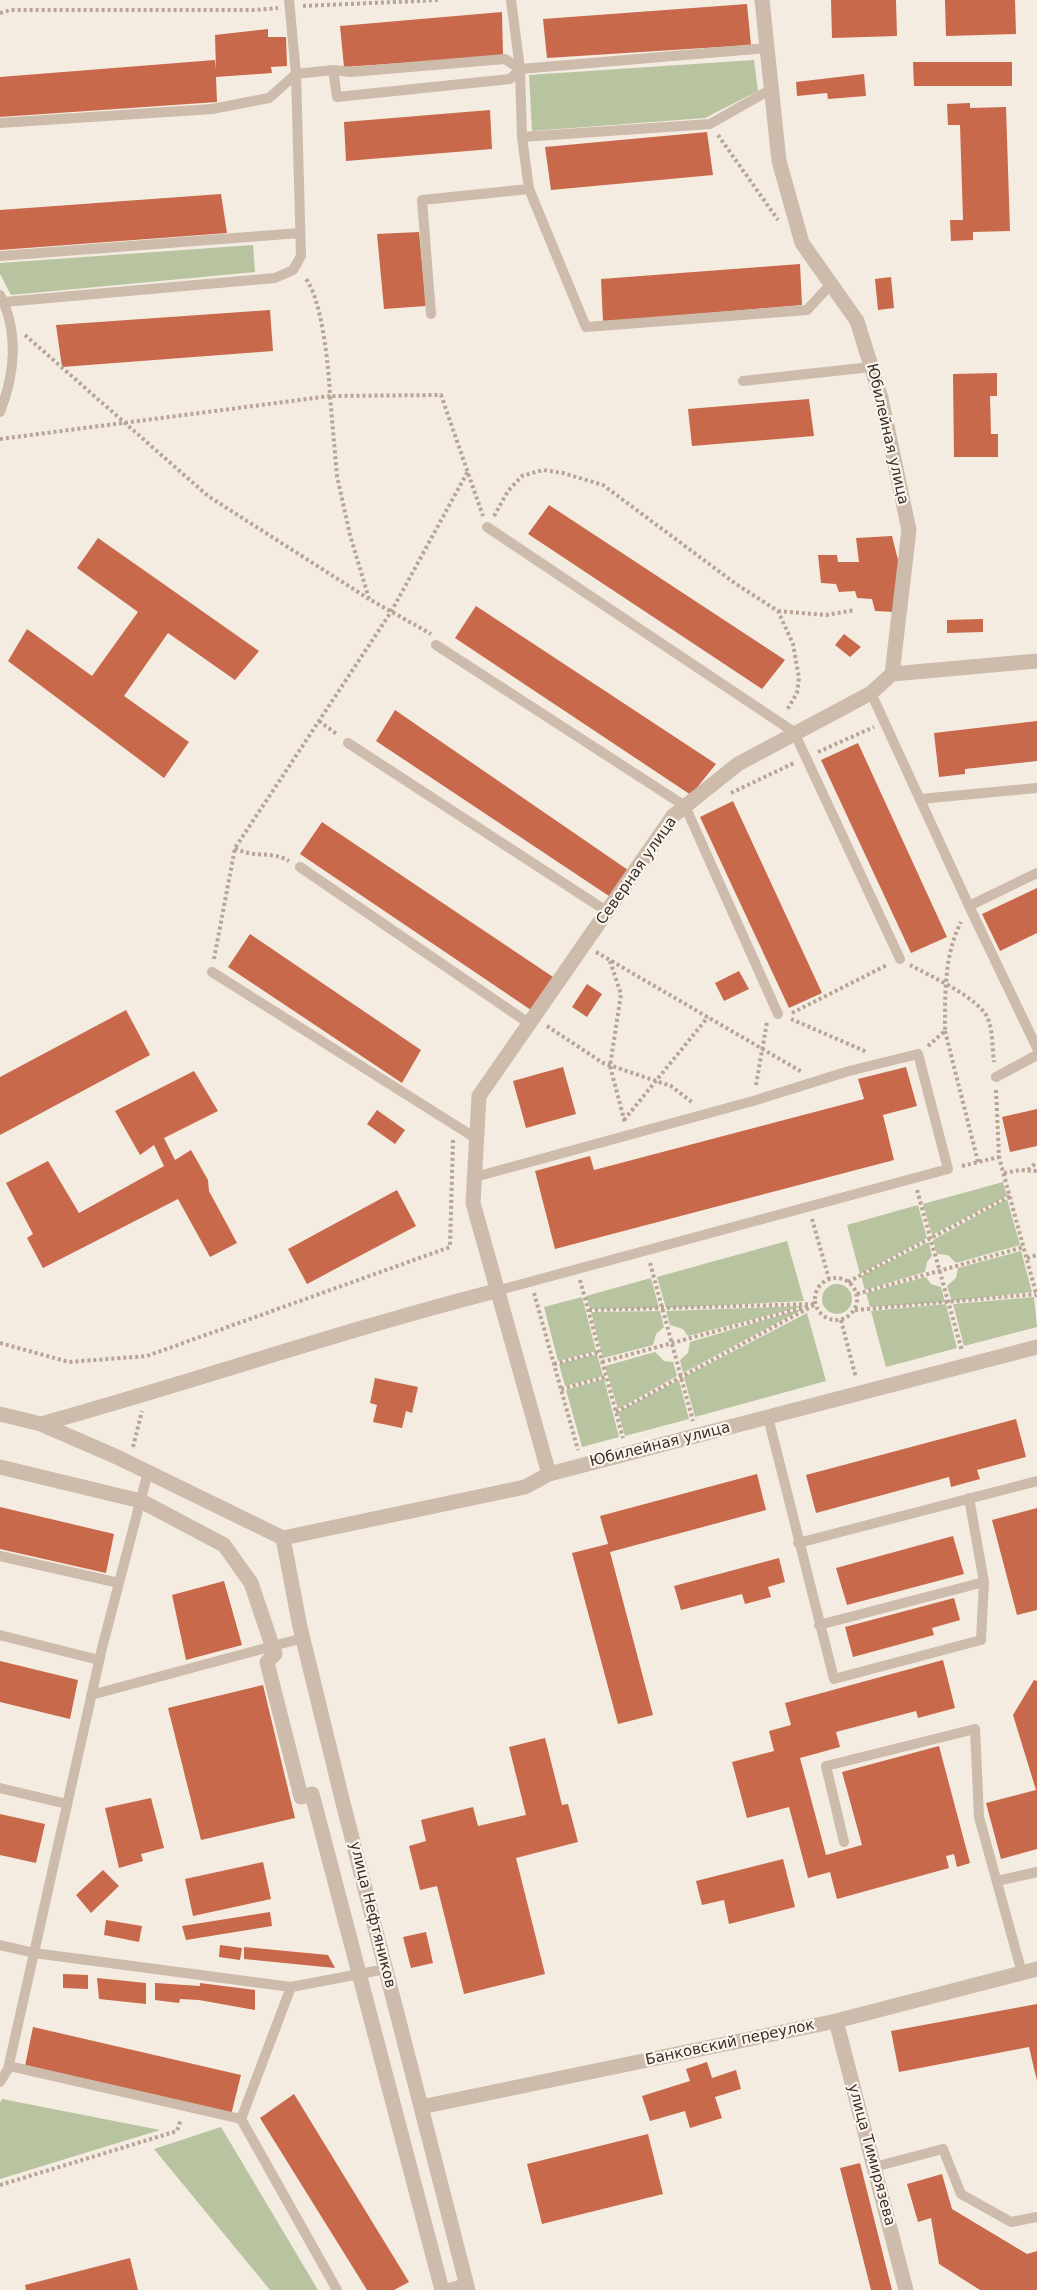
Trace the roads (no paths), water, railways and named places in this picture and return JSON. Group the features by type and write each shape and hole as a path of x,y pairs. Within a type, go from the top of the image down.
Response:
{"street":[{"name":"Юбилейная улица","path":"762,0 779,161 802,243 857,321 881,398 909,530 892,674"},
{"path":"892,674 1037,661"},
{"name":"Северная улица","path":"549,1474 473,1203 479,1096 673,816 738,764 871,693 892,674"},
{"path":"41,1424 146,1395 402,1315 496,1291"},
{"name":"Юбилейная улица","path":"283,1538 525,1487 549,1474 1037,1347"},
{"path":"0,1414 41,1424 123,1460 283,1538"},
{"path":"0,1467 141,1501 224,1545 251,1583 275,1654 267,1662 301,1797 312,1794 442,2290"},
{"name":"улица Нефтяников","path":"283,1538 303,1638 467,2287"},
{"name":"Банковский переулок","path":"421,2107 836,2021 1030,1971"},
{"name":"улица Тимирязева","path":"836,2021 906,2290"}],"lane":[{"path":"511,0 520,69 522,136 529,189 586,327 807,310 831,285"},
{"path":"0,412 14,349 11,323 2,299 275,278 292,270 301,256 296,74 289,3"},
{"path":"0,123 212,109 269,98 296,74 333,70 351,72 505,59 520,69 767,48"},
{"path":"333,70 337,97 510,79 520,69"},
{"path":"522,136 710,124 771,90"},
{"path":"431,314 422,200 529,189"},
{"path":"0,256 300,232"},
{"path":"743,381 871,367"},
{"path":"488,527 795,732 900,959"},
{"path":"436,645 685,806 778,1014"},
{"path":"871,693 1037,1048"},
{"path":"348,743 608,912"},
{"path":"920,800 1037,788"},
{"path":"300,867 532,1020"},
{"path":"969,906 1037,873"},
{"path":"212,972 477,1139"},
{"path":"475,1177 704,1115 886,1061 918,1054 948,1169 496,1291"},
{"path":"996,1077 1037,1054"},
{"path":"768,1417 834,1679 981,1640 984,1582 969,1498"},
{"path":"0,2082 9,2066 99,1660 148,1472"},
{"path":"798,1543 1037,1480"},
{"path":"0,1556 119,1583"},
{"path":"819,1625 984,1582"},
{"path":"0,1635 99,1660"},
{"path":"91,1695 303,1638"},
{"path":"844,1842 826,1766 975,1729 979,1817 997,1881 1030,1971"},
{"path":"0,1788 67,1804"},
{"path":"997,1881 1037,1872"},
{"path":"0,1945 34,1953 291,1987 386,1969"},
{"path":"241,2119 291,1987"},
{"path":"9,2066 241,2119 337,2290"},
{"path":"874,2167 943,2150 961,2194 1011,2222 1037,2217"},
{"path":"442,2290 467,2287"}]}
